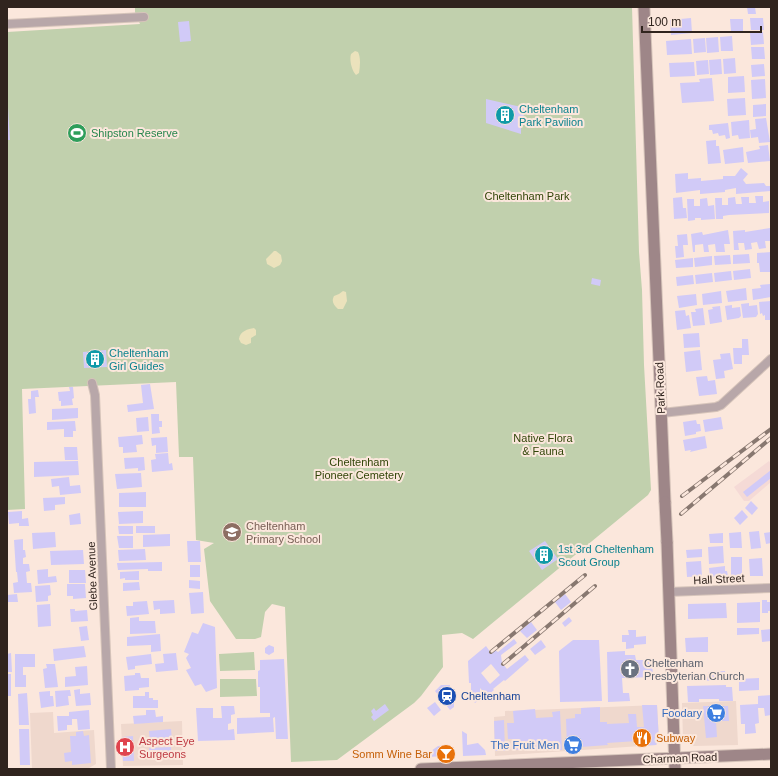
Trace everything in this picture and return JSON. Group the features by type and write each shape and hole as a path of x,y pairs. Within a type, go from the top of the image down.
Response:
{"street":[{"name":"Park Road","path":"644,7 662,413 675,769"},
{"path":"7,24 144,17"},
{"path":"662,413 716,407 721,405 771,359"},
{"name":"Glebe Avenue","path":"92,383 95,403 111,769"},
{"name":"Hall Street","path":"668,592 771,588"},
{"name":"Charman Road","path":"421,769 572,766 675,758 771,754"}],"shaded area":[{"path":"769,461 771,464 771,482 749,501 744,501 734,487"},
{"path":"736,701 738,745 694,746 683,740 682,703"},
{"path":"657,705 659,741 656,745 495,756 494,717 505,716 505,711"},
{"path":"53,712 54,733 94,730 96,764 89,768 32,769 30,713"},
{"path":"182,721 183,765 123,766 121,724"}],"green space":[{"path":"135,7 632,7 639,252 651,490 648,495 473,639 462,633 442,635 443,667 421,696 414,703 337,760 291,762 285,607 272,604 265,612 261,637 255,639 236,639 210,601 204,549 214,543 196,540 193,457 179,457 176,382 22,389 25,509 7,510 7,32 140,24 135,12"},
{"path":"254,652 255,670 220,671 219,654"},
{"path":"220,679 256,679 257,696 220,697"}],"sand":[{"path":"355,51 358,52 360,59 359,73 356,75 352,68 350,59 351,54"},
{"path":"274,251 281,255 282,261 280,265 274,268 267,264 266,259"},
{"path":"343,291 346,292 347,301 343,309 338,309 333,303 333,298"},
{"path":"254,328 256,330 256,335 251,338 251,343 246,345 241,343 239,339 241,334"}],"building":[{"path":"747,7 755,7 756,14 748,14"},
{"path":"691,18 692,33 671,35 670,20"},
{"path":"750,18 763,18 764,30 751,30"},
{"path":"730,19 743,19 743,31 731,31"},
{"path":"189,21 191,41 180,42 178,22"},
{"path":"763,32 764,44 751,45 750,33"},
{"path":"732,36 733,51 721,51 720,37"},
{"path":"718,37 719,52 707,53 706,38"},
{"path":"705,38 706,52 694,53 693,39"},
{"path":"691,39 692,54 667,55 666,41"},
{"path":"751,47 764,47 765,59 752,59"},
{"path":"735,58 736,73 724,74 723,59"},
{"path":"721,59 722,74 710,75 709,60"},
{"path":"708,60 709,74 697,75 696,61"},
{"path":"694,62 695,76 670,77 669,63"},
{"path":"764,64 765,76 752,77 751,65"},
{"path":"744,76 745,92 728,93 728,77"},
{"path":"712,78 714,101 682,103 680,83 700,82 699,79"},
{"path":"765,79 766,98 752,99 751,80"},
{"path":"745,98 746,115 728,116 727,99"},
{"name":"Cheltenham Park Pavilion","path":"486,99 526,108 521,124 521,134 486,123"},
{"path":"766,104 766,116 753,117 753,105"},
{"path":"8,107 10,140 7,140"},
{"path":"766,118 770,142 759,143 758,137 751,138 750,130 756,129 755,119"},
{"path":"749,120 750,138 739,139 738,135 732,136 731,122"},
{"path":"728,123 730,138 726,139 725,135 719,136 718,133 713,134 712,130 709,130 709,125"},
{"path":"716,140 716,146 719,146 721,163 708,164 706,141"},
{"path":"768,145 770,161 748,163 746,152 760,149 759,146"},
{"path":"743,147 744,162 725,164 723,150"},
{"path":"741,168 748,174 743,180 746,184 764,183 766,186 770,186 770,191 736,194 736,188 725,190 725,192 700,194 700,190 676,193 675,174 688,173 688,179 701,178 701,181 723,179 723,176 735,176"},
{"path":"755,196 763,196 763,202 769,201 769,213 729,215 723,216 723,219 716,219 715,198 722,198 722,205 728,205 728,198 735,197 736,204 742,204 741,197 749,197 749,203 756,203"},
{"path":"682,197 683,208 686,208 687,218 674,219 673,198"},
{"path":"707,198 708,206 714,205 715,219 701,220 701,218 695,218 695,220 688,221 687,199 694,199 694,206 700,206 700,199"},
{"path":"770,228 771,241 765,241 766,248 759,249 757,242 751,243 752,249 745,250 744,243 738,243 739,250 734,250 733,231 745,230 745,232"},
{"path":"728,230 730,244 724,244 725,252 716,252 715,244 708,245 709,252 704,252 703,244 695,245 695,252 693,252 691,234 702,232 703,235"},
{"path":"687,234 688,245 683,245 684,257 676,258 675,246 678,246 677,235"},
{"path":"771,252 771,272 760,272 759,263 757,263 757,253"},
{"path":"749,254 750,263 733,264 733,255"},
{"path":"730,255 731,264 715,265 714,256"},
{"path":"712,256 712,265 695,267 694,258"},
{"path":"693,258 693,267 676,268 675,260"},
{"path":"750,269 751,278 734,280 733,271"},
{"path":"731,271 732,280 715,282 714,273"},
{"path":"712,273 713,282 696,284 695,275"},
{"path":"693,275 694,284 677,286 676,277"},
{"path":"592,278 601,280 600,286 591,284"},
{"path":"770,284 771,297 753,300 752,289 761,288 760,285"},
{"path":"746,288 747,300 728,302 726,291"},
{"path":"721,291 722,303 703,305 702,294"},
{"path":"696,294 697,305 679,308 677,296"},
{"path":"771,301 771,320 765,320 765,315 763,316 762,313 760,314 759,302"},
{"path":"749,303 749,306 757,305 758,314 756,317 743,318 741,304"},
{"path":"732,305 732,308 740,307 741,316 739,318 727,320 725,306"},
{"path":"720,306 722,322 710,324 708,310 713,309 712,307"},
{"path":"703,308 705,325 693,326 691,312 696,312 695,309"},
{"path":"685,310 686,316 689,315 691,328 677,330 675,311"},
{"path":"699,333 700,347 684,348 683,334"},
{"path":"742,339 748,339 749,355 742,355 742,364 734,364 733,348 742,348"},
{"name":"Cheltenham Girl Guides","path":"106,350 107,367 84,368 83,352"},
{"path":"700,350 702,370 686,372 684,352"},
{"path":"730,353 733,369 724,371 725,378 716,379 713,360 721,359 720,354"},
{"path":"707,376 708,381 715,380 717,394 699,396 696,377"},
{"path":"150,384 154,409 128,412 127,405 143,403 141,385"},
{"path":"69,387 73,387 73,405 61,406 58,392 70,391"},
{"path":"38,390 39,397 35,397 36,413 29,414 28,399 31,399 31,391"},
{"path":"78,408 78,418 52,420 52,409"},
{"path":"151,414 159,414 159,421 162,421 162,427 159,427 160,433 152,434"},
{"path":"148,417 149,431 137,432 136,418"},
{"path":"721,417 723,429 705,432 703,420"},
{"path":"696,420 697,424 700,424 701,431 696,432 696,434 685,436 683,422"},
{"path":"75,421 76,431 73,431 73,437 64,437 64,429 47,430 47,422"},
{"path":"142,435 143,444 136,445 137,452 123,453 123,447 119,447 118,437"},
{"path":"705,436 707,448 690,452 691,450 685,451 683,440"},
{"path":"167,437 168,452 156,453 156,445 152,446 151,438"},
{"path":"64,447 77,447 78,460 65,460"},
{"path":"168,453 169,464 172,463 173,470 152,472 151,460 156,459 155,454"},
{"path":"144,457 145,470 138,471 138,468 125,469 124,458"},
{"path":"78,461 79,475 34,477 34,462"},
{"path":"771,470 771,478 747,497 743,492"},
{"path":"141,473 142,487 117,489 115,474"},
{"path":"69,477 70,486 80,485 81,493 60,495 59,486 52,487 51,479"},
{"path":"146,492 146,507 119,507 119,493"},
{"path":"65,497 65,504 55,505 55,510 44,511 43,498"},
{"path":"751,501 758,508 752,515 745,508"},
{"path":"742,510 748,517 740,525 734,518"},
{"path":"22,511 22,519 28,518 29,526 19,526 19,523 9,524 8,512"},
{"path":"143,511 143,523 119,524 118,512"},
{"path":"80,513 81,524 70,525 69,515"},
{"path":"118,526 133,526 133,534 119,534"},
{"path":"136,526 155,526 155,533 136,533"},
{"path":"759,531 761,548 751,549 749,532"},
{"path":"55,532 56,547 33,549 32,533"},
{"path":"741,532 742,548 730,548 729,533"},
{"path":"771,532 771,543 766,544 764,533"},
{"path":"723,533 723,543 710,543 709,534"},
{"path":"170,534 170,546 143,547 143,535"},
{"path":"117,536 133,536 133,548 119,548"},
{"path":"23,539 23,550 25,550 26,557 23,558 23,564 29,564 30,571 26,572 27,583 31,583 32,592 14,593 13,583 18,582 14,540"},
{"path":"187,541 200,541 201,562 188,562"},
{"name":"1st 3rd Cheltenham Scout Group","path":"545,541 558,559 542,570 529,551"},
{"path":"723,546 724,563 709,564 708,547"},
{"path":"145,549 146,560 119,561 118,550"},
{"path":"702,549 702,557 687,558 686,550"},
{"path":"83,550 84,564 51,565 50,551"},
{"path":"731,557 742,557 742,576 731,577"},
{"path":"762,558 763,576 750,576 749,559"},
{"path":"701,561 702,576 687,577 686,562"},
{"path":"162,562 162,571 148,571 148,569 118,570 117,563"},
{"path":"190,565 200,565 200,577 190,577"},
{"path":"725,566 725,571 727,571 728,576 710,577 709,568"},
{"path":"48,569 48,577 56,576 57,582 38,584 37,570"},
{"path":"69,570 85,570 86,583 69,583"},
{"path":"139,571 139,580 125,580 125,578 120,579 120,572"},
{"path":"189,580 200,581 200,589 189,588"},
{"path":"139,582 140,590 123,591 123,583"},
{"path":"67,584 85,584 86,598 73,599 73,596 67,596"},
{"path":"50,585 51,595 48,596 48,601 36,602 35,586"},
{"path":"203,592 204,613 191,614 189,593"},
{"path":"17,594 18,602 7,602 7,595"},
{"path":"565,594 571,602 561,610 555,602"},
{"path":"174,600 175,613 160,614 160,609 154,610 153,601"},
{"path":"762,600 771,602 771,611 768,611 768,613 762,613"},
{"path":"147,601 149,614 127,616 126,606 133,606 133,602"},
{"path":"760,602 760,622 737,623 737,603"},
{"path":"726,603 727,618 688,619 688,604"},
{"path":"50,604 51,626 38,627 37,605"},
{"path":"70,609 75,609 75,611 87,610 88,621 71,622"},
{"path":"139,617 139,621 155,621 156,633 130,634 130,618"},
{"path":"569,617 572,621 565,627 562,623"},
{"path":"531,622 537,630 527,638 520,631"},
{"path":"203,623 215,627 217,688 206,692 201,684 195,686 186,670 191,668 186,658 189,654 184,652 192,632 198,634"},
{"path":"87,626 89,640 81,641 79,627"},
{"path":"737,628 759,628 759,634 737,635"},
{"path":"771,629 771,641 762,642 761,630"},
{"path":"628,630 636,630 636,637 646,636 646,644 634,645 634,648 626,649 626,642 622,642 622,635 629,635"},
{"path":"160,634 161,651 151,652 151,645 127,646 127,637"},
{"path":"708,637 708,652 686,652 685,638"},
{"path":"514,639 517,643 501,655 502,663 507,669 525,655 529,660 505,681 504,680 493,689 494,690 487,696 480,688 480,699 475,703 471,697 468,661 486,646 491,653 495,650 498,652","holes":["491,664 500,675 490,684 481,673"]},
{"path":"541,640 546,647 535,655 530,649"},
{"path":"573,640 599,640 602,701 560,702 559,651"},
{"path":"269,645 274,647 274,652 269,655 265,653 265,648"},
{"path":"84,646 86,657 54,661 53,649"},
{"name":"Cheltenham Presbyterian Church","path":"625,651 625,655 635,655 636,660 652,660 653,677 622,678 623,693 629,693 630,701 608,702 607,652"},
{"path":"11,653 12,672 7,672 7,654"},
{"path":"176,653 178,670 156,672 155,664 164,663 163,654"},
{"path":"15,654 35,654 35,667 23,667 23,675 26,675 26,687 15,687"},
{"path":"151,654 152,664 135,666 135,669 128,670 126,657"},
{"path":"284,659 288,739 276,739 275,717 273,718 274,732 237,734 237,718 270,717 270,713 260,713 260,687 258,687 258,671 260,670 260,660"},
{"path":"46,664 55,664 58,687 45,688 43,669 47,668"},
{"path":"87,666 88,685 65,687 65,677 76,676 75,667"},
{"path":"725,671 726,680 703,681 703,677 709,676 708,672"},
{"path":"135,673 140,673 141,678 149,678 149,687 139,688 139,690 125,691 124,676 135,675"},
{"path":"7,674 11,674 11,696 7,696"},
{"path":"759,678 759,690 739,691 739,679"},
{"path":"441,685 450,685 450,698 454,700 454,707 450,710 435,691"},
{"path":"726,685 726,687 732,687 733,701 699,699 699,702 688,702 687,686"},
{"path":"80,689 80,694 90,693 91,705 76,706 74,690"},
{"path":"70,690 71,696 68,696 69,705 56,707 55,691"},
{"path":"50,691 50,696 53,696 54,706 41,708 39,692"},
{"path":"145,692 149,692 149,698 158,700 158,708 133,708 133,696 145,696"},
{"path":"27,693 29,725 19,725 18,694"},
{"path":"771,695 771,715 765,716 764,708 758,708 759,723 755,724 756,733 745,734 745,724 741,724 740,705 758,704 758,696"},
{"path":"435,702 441,710 434,716 427,708"},
{"path":"385,704 389,710 374,721 371,717 373,715 371,711 374,708 376,711"},
{"path":"642,705 657,705 659,741 656,745 638,746 637,741 567,748 566,719 575,718 575,714 581,714 581,708 600,707 600,722 607,722 607,724 629,723 628,714 636,714 637,727 644,727"},
{"path":"221,706 234,706 235,714 231,715 231,723 228,724 228,730 234,729 235,740 198,741 196,708 213,708 213,718 222,718"},
{"name":"Foodary","path":"703,706 728,706 729,721 716,721 717,737 706,738"},
{"path":"535,709 536,718 553,717 552,712 560,711 562,750 513,750 512,739 508,739 507,723 514,723 513,711"},
{"path":"89,710 90,729 78,730 77,719 72,719 72,725 67,725 67,730 58,731 57,716 69,716 69,712"},
{"path":"146,710 155,710 156,717 163,716 163,722 134,724 133,716 146,715"},
{"path":"504,720 505,751 495,751 494,721"},
{"path":"19,729 29,729 30,765 20,765"},
{"path":"171,729 172,741 150,743 149,731"},
{"path":"83,731 84,736 89,735 91,763 72,765 72,761 65,762 64,753 71,752 70,736 76,736 76,732"},
{"path":"462,731 467,734 467,745 478,743 485,750 486,755 463,756"},
{"path":"133,736 134,761 123,761 122,737"},
{"path":"448,745 449,756 426,757 427,754 438,746"},
{"path":"171,747 171,758 150,759 149,748"}],"railway":[{"path":"682,496 771,429"},
{"path":"681,514 771,438"},
{"path":"491,652 585,575"},
{"path":"503,664 595,586"}],"place":[{"name":"Cheltenham Park Pavilion","path":"505,115"},
{"name":"Shipston Reserve","path":"77,133"},
{"name":"Cheltenham Girl Guides","path":"95,359"},
{"name":"Cheltenham Primary School","path":"232,532"},
{"name":"1st 3rd Cheltenham Scout Group","path":"544,555"},
{"name":"Cheltenham Presbyterian Church","path":"630,669"},
{"name":"Cheltenham","path":"447,696"},
{"name":"Foodary","path":"716,713"},
{"name":"Subway","path":"642,738"},
{"name":"The Fruit Men","path":"573,745"},
{"name":"Aspect Eye Surgeons","path":"125,747"},
{"name":"Somm Wine Bar","path":"446,754"}],"park label":[{"name":"Cheltenham Park","path":"527,196"},
{"name":"Native Flora & Fauna","path":"543,444"},
{"name":"Cheltenham Pioneer Cemetery","path":"359,468"}]}
